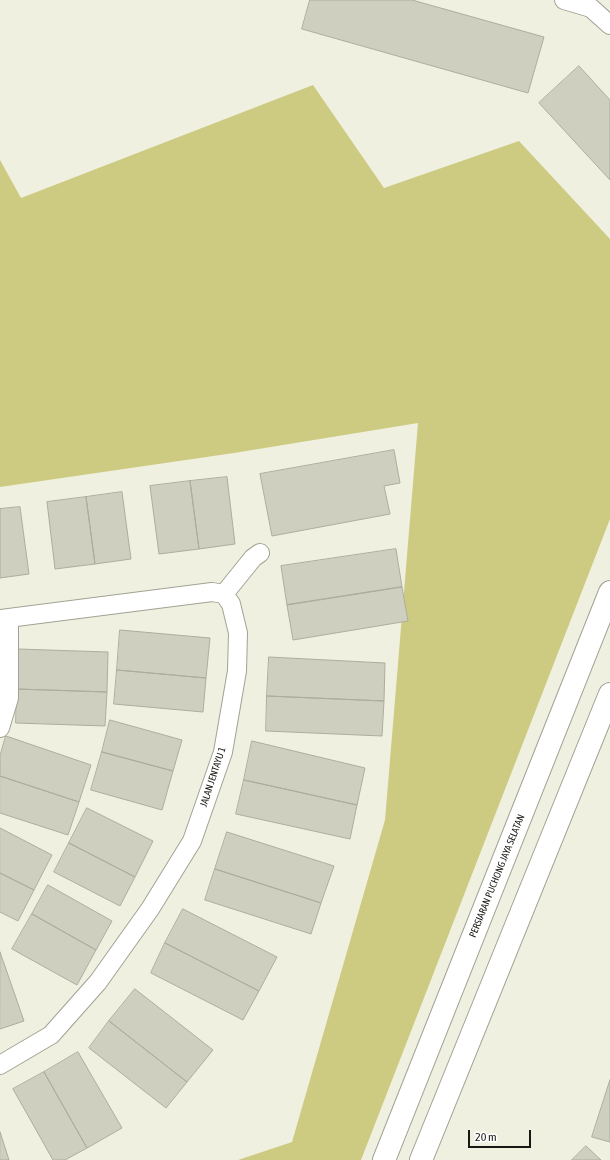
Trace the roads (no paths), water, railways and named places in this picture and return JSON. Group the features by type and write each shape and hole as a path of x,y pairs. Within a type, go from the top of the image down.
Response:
{"main road":[{"name":"PERSIARAN PUCHONG JAYA SELATAN","path":"384,1160 610,592"},
{"path":"421,1160 610,694"}],"street":[{"path":"564,0 591,8 610,25"},
{"path":"0,728 9,698 5,618 212,592 224,594 253,558 260,553"},
{"name":"JALAN JENTAYU 1","path":"0,1065 51,1035 98,982 150,909 192,841 223,752 236,671 238,633 231,604 224,594"}]}
